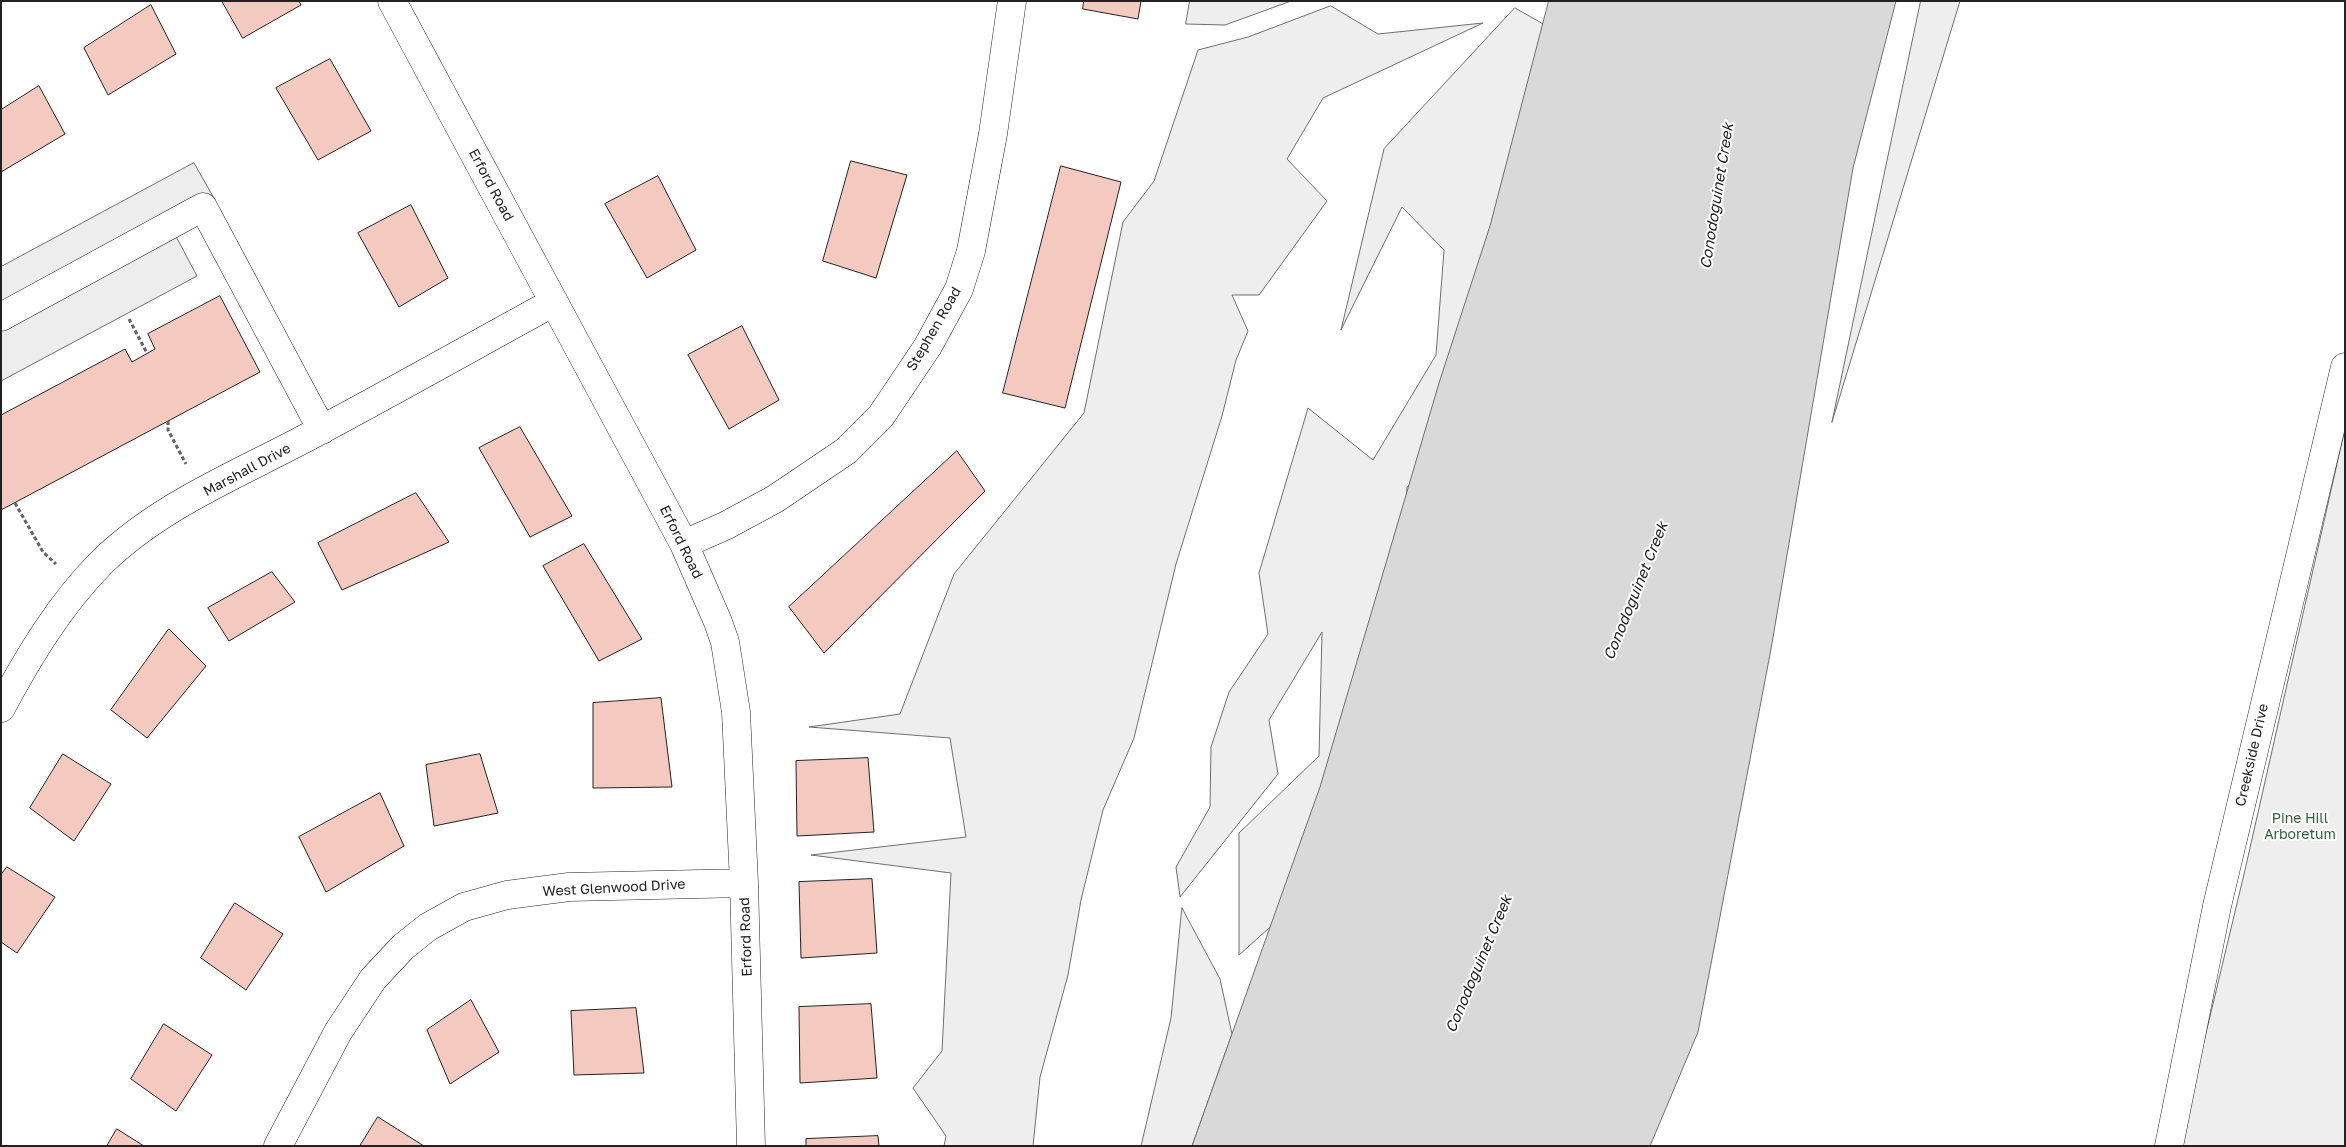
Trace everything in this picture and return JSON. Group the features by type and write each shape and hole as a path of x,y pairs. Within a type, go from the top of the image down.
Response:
{"street":[{"name":"Erford Road","path":"392,1 684,544 725,642 736,712 744,883 751,1146"},
{"name":"Stephen Road","path":"684,544 725,526 775,499 846,451 880,416 928,346 959,289 971,251 993,134 1012,1"},
{"path":"1,317 203,207 322,430"},
{"name":"Marshall Drive","path":"1,708 34,650 63,607 102,562 140,529 554,302"},
{"name":"Creekside Drive","path":"2169,1146 2219,896 2345,367"},
{"name":"West Glenwood Drive","path":"278,1146 338,1032 373,979 403,947 428,927 464,907 507,895 569,887 744,883"}],"path":[{"path":"129,319 148,353"},
{"path":"168,421 168,430 201,494"},
{"path":"15,503 43,552 81,586"}],"green space":[{"path":"1190,1 1291,1 1225,25 1186,24"},
{"path":"1921,1 1960,1 1832,422"},
{"path":"1331,6 1378,34 1483,23 1323,98 1287,159 1327,201 1259,295 1232,295 1248,331 1236,360 1222,416 1176,564 1134,738 1103,810 1081,900 1068,975 1040,1077 1033,1146 944,1146 946,1136 913,1088 942,1051 951,873 811,855 966,837 950,738 809,727 900,714 954,574 1084,413 1123,222 1154,181 1198,50 1248,37"},
{"path":"1515,8 1545,25 1451,455 1407,487 1393,680 1297,903 1239,955 1239,833 1319,756 1322,632 1269,720 1278,774 1180,897 1176,867 1210,807 1211,747 1229,692 1268,634 1259,573 1308,408 1373,460 1436,355 1444,250 1402,207 1341,330 1384,149"},
{"name":"Pine Hill Arboretum","path":"2345,429 2345,1146 2179,1146 2245,870"},
{"path":"1182,908 1220,979 1232,1034 1192,1146 1141,1146 1171,1018"}],"shaded area":[{"path":"194,163 215,200 170,225 197,276 1,381 1,267"}],"water":[{"name":"Conodoguinet Creek","path":"1549,1 1896,1 1853,168 1771,649 1698,1032 1650,1146 1192,1146 1320,787 1439,383 1490,226"}],"building":[{"path":"222,1 299,1 301,5 243,38"},
{"path":"1084,1 1141,1 1138,19 1083,9"},
{"path":"151,5 176,54 108,95 84,48"},
{"path":"330,59 371,131 318,160 276,88"},
{"path":"39,86 65,134 1,172 1,110"},
{"path":"851,161 907,175 876,278 823,261"},
{"path":"1061,166 1121,182 1065,408 1003,393"},
{"path":"658,176 696,250 647,278 605,204"},
{"path":"411,205 448,278 399,307 358,233"},
{"path":"220,296 260,372 1,510 1,415 125,349 132,362 155,349 148,334"},
{"path":"742,326 779,400 729,429 688,355"},
{"path":"520,427 572,516 530,537 479,448"},
{"path":"957,451 985,491 824,653 789,607"},
{"path":"416,493 449,542 342,590 318,543"},
{"path":"584,544 642,639 599,661 543,566"},
{"path":"272,572 295,602 229,641 208,608"},
{"path":"169,629 206,666 147,738 111,710"},
{"path":"661,698 672,787 593,788 593,703"},
{"path":"63,754 111,784 74,841 30,808"},
{"path":"480,754 498,813 434,826 426,765"},
{"path":"868,758 874,832 797,836 796,761"},
{"path":"380,793 404,846 326,892 299,837"},
{"path":"7,867 55,897 17,953 1,942 1,875"},
{"path":"872,879 877,953 801,958 799,882"},
{"path":"235,903 283,934 246,990 201,958"},
{"path":"471,1000 499,1052 450,1084 427,1030"},
{"path":"871,1004 877,1078 800,1083 799,1007"},
{"path":"636,1008 644,1073 574,1075 571,1011"},
{"path":"164,1024 212,1055 176,1111 131,1079"},
{"path":"378,1117 424,1146 360,1146"},
{"path":"117,1129 144,1146 107,1146"},
{"path":"878,1136 879,1146 806,1146 806,1139"}]}
